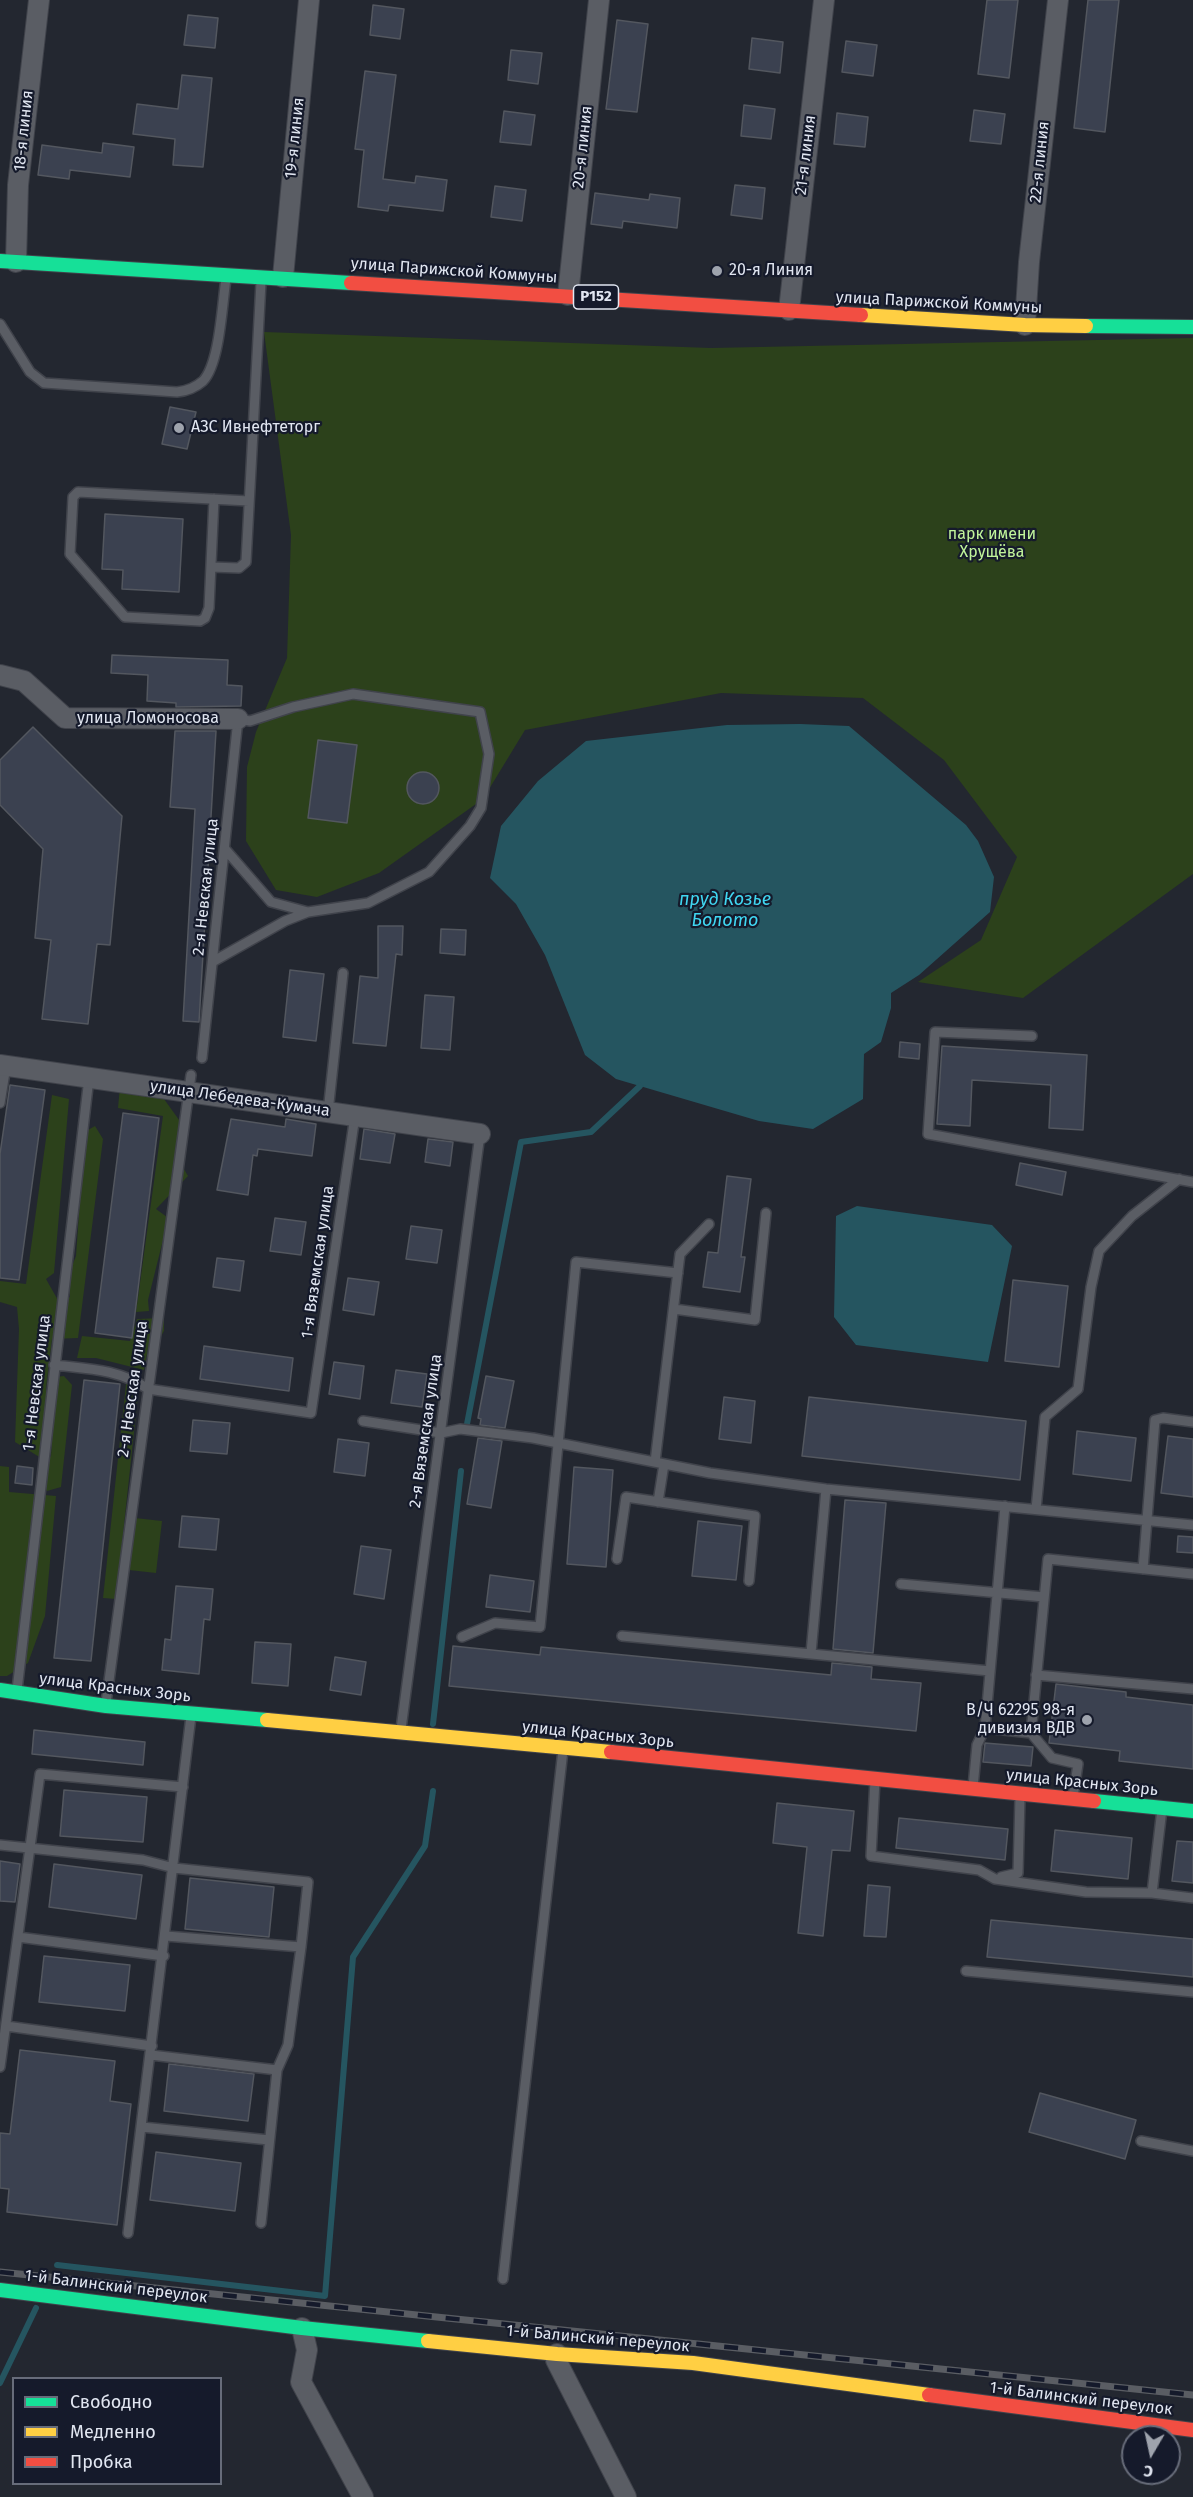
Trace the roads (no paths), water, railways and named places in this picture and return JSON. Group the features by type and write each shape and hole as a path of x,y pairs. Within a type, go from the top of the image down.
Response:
{"street":[{"name":"18-я линия","path":"8,261 39,0"},
{"name":"19-я линия","path":"283,277 309,0"},
{"name":"20-я линия","path":"568,295 599,0"},
{"name":"21-я линия","path":"789,310 824,0"},
{"name":"22-я линия","path":"1025,325 1029,262 1058,0"},
{"name":"улица Парижской Коммуны","path":"8,261 1025,325 1193,327"},
{"name":"улица Ломоносова","path":"0,675 24,681 65,718 238,719"},
{"name":"улица Лебедева-Кумача","path":"3,1065 89,1077 190,1084 328,1112 480,1134"},
{"name":"улица Красных Зорь","path":"0,1690 106,1706 401,1731 1193,1811"},
{"name":"1-й Балинский переулок","path":"0,2290 302,2328 557,2354 693,2363 1193,2430"},
{"path":"302,2328 307,2350 301,2382 363,2497"},
{"path":"557,2354 556,2360 626,2497"}],"lane":[{"path":"0,324 30,372 45,383 177,392 187,390 196,386 210,371 227,274"},
{"path":"211,567 239,568 246,562 262,277"},
{"path":"214,500 209,608 205,618 194,622 128,618 70,554 73,497 78,492 249,501"},
{"path":"214,961 285,921 308,912 368,903 429,872 470,826 481,808 489,753 480,712 353,694 293,707 250,721 238,719"},
{"name":"2-я Невская улица","path":"202,1058 238,719"},
{"path":"225,849 271,902 308,912"},
{"path":"328,1112 343,973"},
{"path":"1032,1036 935,1032 928,1134 1193,1182"},
{"path":"0,1103 3,1065"},
{"name":"1-я Невская улица","path":"16,1692 89,1077"},
{"name":"2-я Невская улица","path":"106,1706 190,1084"},
{"name":"1-я Вяземская улица","path":"148,1389 311,1413 355,1116"},
{"name":"2-я Вяземская улица","path":"401,1731 480,1134"},
{"path":"1036,1509 1045,1417 1078,1389 1091,1287 1099,1251 1132,1216 1179,1179"},
{"path":"674,1310 755,1320 766,1213"},
{"path":"658,1502 680,1254 709,1224"},
{"path":"462,1637 495,1623 540,1628 576,1262 678,1273"},
{"path":"54,1365 115,1372 129,1377 148,1389"},
{"path":"1143,1569 1155,1420 1193,1422"},
{"path":"363,1421 441,1433 460,1429 474,1430 557,1442 660,1463 826,1489 1193,1525"},
{"path":"810,1653 826,1489"},
{"path":"617,1559 626,1497 755,1516 748,1581"},
{"path":"973,1789 977,1745 985,1728 1005,1506"},
{"path":"1031,1733 1048,1559 1193,1574"},
{"path":"901,1584 1044,1597"},
{"path":"622,1636 990,1671"},
{"path":"1036,1675 1193,1689"},
{"path":"128,2233 164,1956 192,1714"},
{"path":"985,1728 1031,1733 1052,1758 1078,1764 1073,1799"},
{"path":"503,2279 563,1748"},
{"path":"0,2067 40,1774 183,1787"},
{"path":"875,1779 872,1856 979,1870 995,1879 1086,1892 1152,1893 1193,1898"},
{"path":"995,1879 1018,1873 1020,1794"},
{"path":"1152,1893 1162,1808"},
{"path":"0,1845 143,1860 174,1868 308,1882 288,2045 277,2070 261,2223"},
{"path":"166,1936 301,1947"},
{"path":"18,1937 164,1956"},
{"path":"966,1971 1193,1992"},
{"path":"6,2026 277,2070"},
{"path":"142,2127 269,2140"},
{"path":"1140,2141 1193,2151"}],"water":[{"name":"пруд Козье Болото","path":"727,725 849,726 966,825 978,841 994,877 990,912 919,975 891,993 891,1008 881,1042 864,1054 863,1099 813,1129 759,1121 616,1079 585,1055 545,955 516,904 490,878 501,826 538,781 586,741"},
{"path":"857,1206 992,1225 1012,1246 988,1362 856,1345 834,1317 836,1216"}],"waterway":[{"path":"467,1424 521,1142 591,1132 640,1086"},
{"path":"433,1724 461,1471"},
{"path":"57,2265 325,2296 353,1957 425,1846 433,1791"},
{"path":"0,2383 36,2308"}],"railway":[{"path":"0,2272 1193,2395"}],"place":[{"name":"20-я Линия","path":"717,271"},
{"name":"АЗС Ивнефтеторг","path":"179,428"},
{"name":"В/Ч 62295 98-я дивизия ВДВ","path":"1087,1720"}],"park label":[{"name":"парк имени Хрущёва","path":"992,544"}]}
